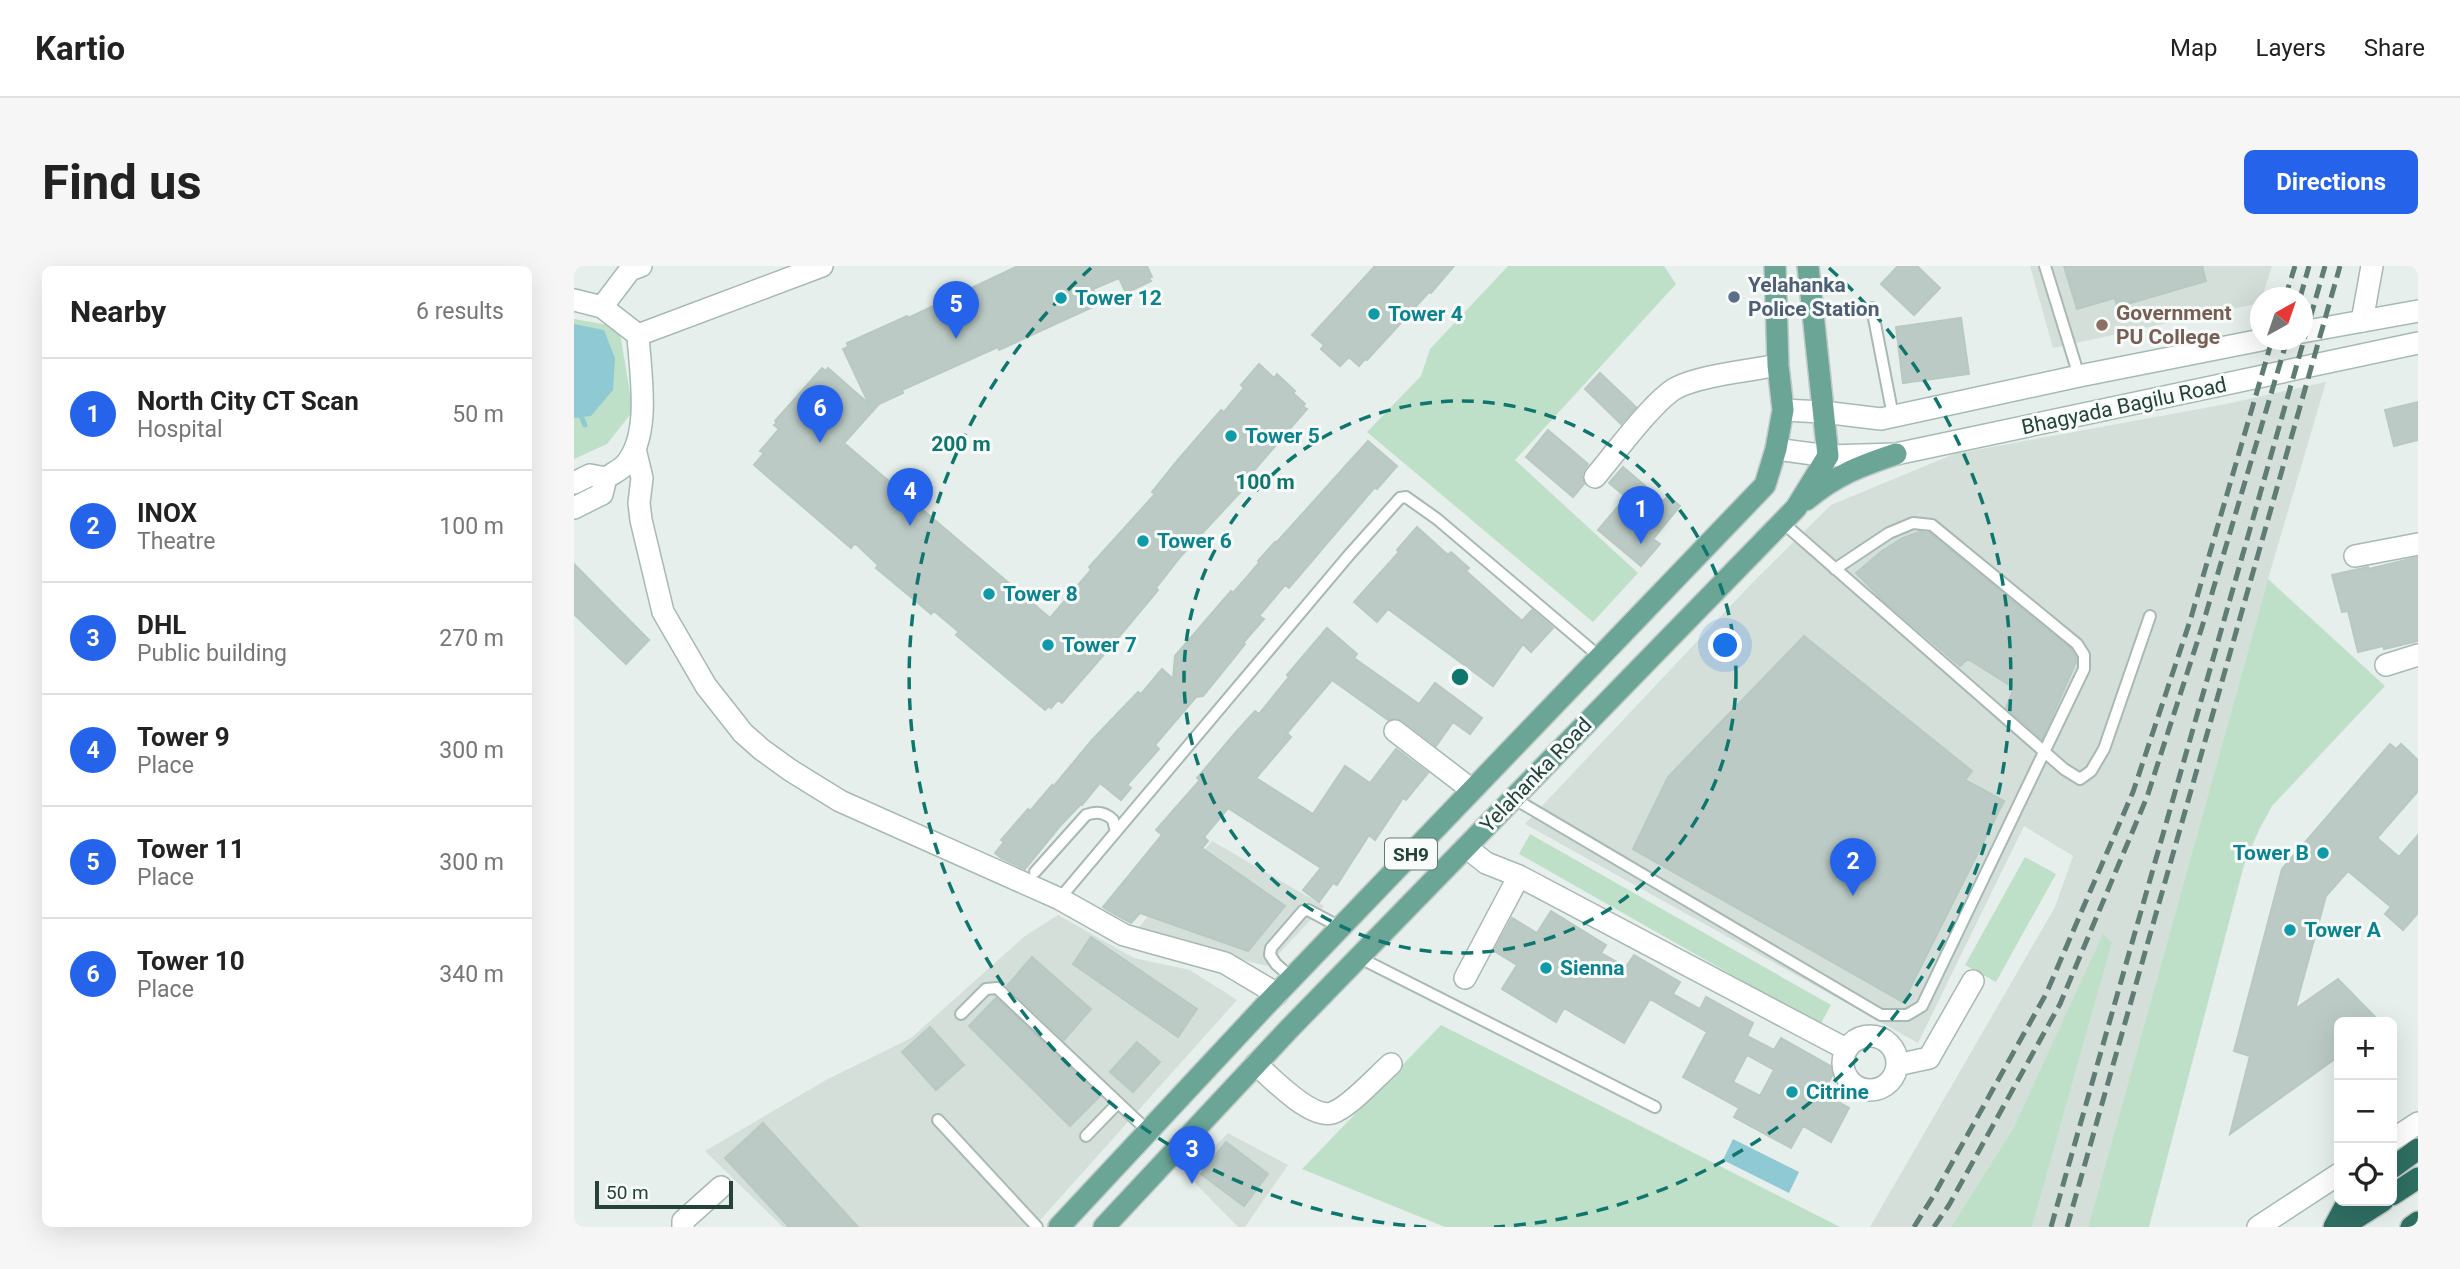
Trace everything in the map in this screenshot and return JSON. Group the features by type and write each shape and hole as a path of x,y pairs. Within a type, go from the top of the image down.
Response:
{"highway":[{"path":"2397,1164 2418,1149"},
{"path":"2397,1192 2418,1178"},
{"path":"2334,1227 2345,1206"},
{"path":"2342,1227 2375,1206"},
{"path":"2411,1227 2418,1222"}],"main road":[{"name":"Yelahanka Road","path":"1059,1227 1292,978 1765,485 1776,449 1783,410 1778,365 1775,266"},
{"path":"1808,266 1828,456"},
{"path":"1789,514 1823,486 1852,469 1896,454"},
{"name":"Yelahanka Road","path":"1104,1227 1358,957 1789,514 1828,456"}],"street":[{"path":"602,307 631,270 640,266"},
{"path":"638,335 822,266"},
{"path":"2362,321 2372,266"},
{"path":"574,300 602,307 638,335 643,405 635,449 624,466 606,478 601,494 574,508"},
{"path":"2313,330 2418,311"},
{"name":"Bhagyada Bagilu Road","path":"1783,410 1881,419 2250,342"},
{"name":"Bhagyada Bagilu Road","path":"1776,449 1828,456 1896,454 2418,344"},
{"path":"1595,477 1661,400 1675,389 1703,380 1778,365"},
{"path":"635,449 642,478 640,520 663,612 706,686 743,733 761,749 840,801 1060,900 1124,934 1225,962 1277,994"},
{"path":"574,483 590,475 606,478"},
{"path":"2356,555 2418,544"},
{"path":"2386,665 2418,655"},
{"path":"1395,731 1472,790"},
{"path":"1473,840 1493,851 1520,876 1846,1049"},
{"path":"1465,978 1520,876"},
{"path":"1897,1065 1929,1058 1973,981"},
{"path":"1878,1037 1892,1048 1897,1065 1891,1081 1875,1090 1866,1090 1858,1087 1845,1075 1843,1058 1846,1049 1860,1038 1878,1037"},
{"path":"1256,1064 1316,1112 1331,1113 1349,1102 1391,1063"},
{"path":"2397,1137 2418,1123"},
{"path":"2258,1227 2334,1177"},
{"path":"683,1227 683,1221 721,1186"}],"lane":[{"path":"2045,266 2078,376"},
{"path":"1872,308 1893,416"},
{"path":"1066,891 1400,498 1406,497 1437,519 1600,657"},
{"path":"1789,514 1835,569 2064,769 2080,779 2091,771 2104,749 2150,616"},
{"path":"1513,798 1881,1014 1907,1015 1922,1006 2084,669 2084,655 2077,644 1932,525 1913,523 1889,533 1835,569"},
{"path":"1035,873 1086,815 1093,812 1105,814 1113,820 1116,832"},
{"path":"1292,978 1276,964 1270,955 1271,948 1303,911 1308,910 1340,928"},
{"path":"1358,957 1656,1107"},
{"path":"961,1014 986,989 997,988 1148,1131"},
{"path":"1086,1136 1118,1103"},
{"path":"938,1120 1037,1227"}],"shaded area":[{"name":"Government PU College","path":"2030,266 2272,266 2265,287 2250,287 2250,305 2053,348"},
{"path":"2326,382 2268,579 2088,1227 2032,1227 2112,943 2014,1127 1951,1227 1870,1227 2055,907 2073,856 2024,826 1918,1043 1525,824 1754,581 1831,505 1954,454 2226,404"},
{"path":"1212,841 1324,906 1267,966 1134,933"},
{"path":"1058,915 1134,958 1190,970 1237,1000 1034,1227 783,1227 705,1151 826,1080 911,1038 1025,936"},
{"path":"1228,1133 1288,1165 1245,1227 1238,1227 1187,1175"}],"green space":[{"path":"1508,266 1664,266 1676,284 1515,460 1638,573 1593,622 1367,432 1421,376 1430,349"},
{"path":"574,319 619,327 633,411 607,444 574,459"},
{"path":"2268,579 2385,686 2272,806 2259,830 2244,865 2149,1227 2088,1227"},
{"path":"1530,834 1831,1005 1820,1025 1519,854"},
{"path":"2025,857 2056,874 1996,982 1965,965"},
{"path":"2103,934 2112,943 2032,1227 1951,1227 2014,1127"},
{"path":"1441,1025 1840,1227 1445,1227 1302,1169"}],"water":[{"path":"574,324 604,330 615,358 613,390 591,416 574,418"},
{"path":"1733,1139 1799,1172 1789,1193 1723,1160"}],"building":[{"path":"1018,266 1147,266 1152,277 1149,278 1151,281 1126,293 1119,278 1093,289 1098,300 1095,301 1097,305 902,390 903,393 879,404 844,443 1050,618 1091,570 1089,567 1155,494 1152,492 1177,461 1244,388 1241,385 1259,364 1274,378 1277,374 1295,391 1293,393 1307,409 1245,481 1248,484 1181,556 1156,588 1158,590 1062,703 1058,700 1045,710 956,635 959,632 934,611 931,614 876,568 878,565 857,545 854,544 851,548 754,465 764,453 760,451 779,429 774,425 777,423 775,421 822,368 826,371 828,368 869,404 843,349 848,347 847,343 907,316 908,318"},
{"name":"Tower 4","path":"1375,266 1454,266 1367,360 1359,366 1349,357 1340,366 1321,349 1324,345 1312,335"},
{"path":"1898,266 1917,266 1940,288 1914,315 1881,284"},
{"path":"2064,266 2202,266 2206,281 2117,307 2115,298 2077,309"},
{"path":"1961,318 1969,374 1903,383 1896,327"},
{"path":"1600,373 1636,407 1621,424 1585,389"},
{"path":"2418,402 2418,440 2394,446 2385,410"},
{"path":"1548,430 1588,464 1582,474 1584,484 1573,497 1526,457"},
{"path":"1368,441 1397,466 1377,489 1375,487 1289,588 1285,585 1259,616 1264,619 1203,696 1196,697 1155,745 1159,749 1127,785 1131,788 1121,800 1100,783 1025,869 995,853 1004,842 1001,840 1028,809 1030,811 1052,785 1053,787 1092,740 1138,692 1141,694 1162,669 1173,679 1175,656"},
{"path":"1623,467 1663,501 1668,496 1680,506 1653,539 1660,544 1641,566 1598,530 1626,497 1609,483"},
{"path":"1417,527 1448,555 1451,552 1469,568 1466,571 1522,621 1532,610 1553,628 1531,652 1523,644 1493,686 1388,609 1377,622 1354,602 1399,552 1397,550"},
{"path":"1919,532 1929,533 2071,649 2076,657 2042,739 2006,708 2014,688 1968,659 1960,666 1883,600 1856,573 1882,551"},
{"path":"2418,557 2418,641 2358,652 2348,611 2342,612 2332,575"},
{"path":"574,564 649,640 626,664 574,614"},
{"path":"1327,628 1357,654 1354,658 1419,704 1435,683 1482,718 1470,734 1453,722 1436,746 1402,720 1388,720 1332,680 1287,733 1291,737 1256,778 1313,814 1345,766 1370,783 1396,749 1428,773 1406,800 1403,798 1375,840 1369,835 1337,885 1333,883 1319,902 1303,890 1321,868 1228,808 1204,837 1208,841 1202,848 1285,906 1248,951 1140,913 1131,923 1103,907 1162,835 1156,830 1200,780 1197,778 1255,711 1259,714 1289,677 1287,675"},
{"path":"1804,636 1972,771 1965,780 2004,801 1903,1002 1633,849 1668,777"},
{"path":"2390,744 2396,749 2401,744 2418,760 2418,791 2377,838 2399,857 2418,835 2418,913 2403,930 2385,914 2391,907 2348,871 2326,896 2295,1009 2338,979 2375,1017 2334,1017 2334,1060 2230,1134 2250,1056 2234,1051 2282,869"},
{"path":"1551,911 1606,945 1601,953 1626,967 1634,955 1680,982 1673,994 1700,1009 1706,997 1753,1023 1747,1036 1774,1050 1781,1038 1836,1069 1822,1093 1849,1108 1831,1142 1803,1126 1791,1148 1734,1117 1739,1108 1683,1077 1707,1032 1650,999 1624,1043 1564,1008 1556,1022 1502,989 1517,965 1494,951 1512,918 1537,933","holes":["1747,1055 1774,1070 1760,1096 1733,1082"]},
{"path":"1091,937 1197,1009 1178,1037 1073,964"},
{"path":"1032,957 1091,1009 1064,1040 1007,986"},
{"path":"996,998 1100,1096 1070,1126 969,1026"},
{"path":"930,1027 964,1065 936,1090 902,1052"},
{"path":"1137,1042 1160,1062 1133,1092 1110,1072"},
{"path":"763,1123 858,1227 789,1227 725,1158"},
{"path":"1226,1142 1268,1174 1244,1206 1201,1174"}],"waterway":[{"path":"580,414 585,425"}],"railway":[{"path":"2288,287 2295,266"},
{"path":"2303,287 2309,266"},
{"path":"2051,1227 2325,266"},
{"path":"2067,1227 2340,266"},
{"path":"1914,1227 2046,994 2133,792 2190,621 2269,350"},
{"path":"1934,1227 1949,1205 2060,1004 2147,797 2202,627 2284,350"}],"place":[{"name":"Yelahanka Police Station","path":"1734,297"},
{"name":"Tower 12","path":"1061,298"},
{"name":"Tower 4","path":"1374,314"},
{"name":"Government PU College","path":"2102,325"},
{"name":"Tower 11","path":"956,339"},
{"name":"Tower 5","path":"1231,436"},
{"name":"Tower 10","path":"820,443"},
{"name":"Tower 9","path":"910,526"},
{"name":"Tower 6","path":"1143,541"},
{"name":"North City CT Scan","path":"1641,544"},
{"name":"Tower 8","path":"989,594"},
{"name":"Tower 7","path":"1048,645"},
{"name":"Tower B","path":"2323,853"},
{"name":"INOX","path":"1853,896"},
{"name":"Tower A","path":"2290,930"},
{"name":"Sienna","path":"1546,968"},
{"name":"Citrine","path":"1792,1092"},
{"name":"DHL","path":"1192,1184"}]}
